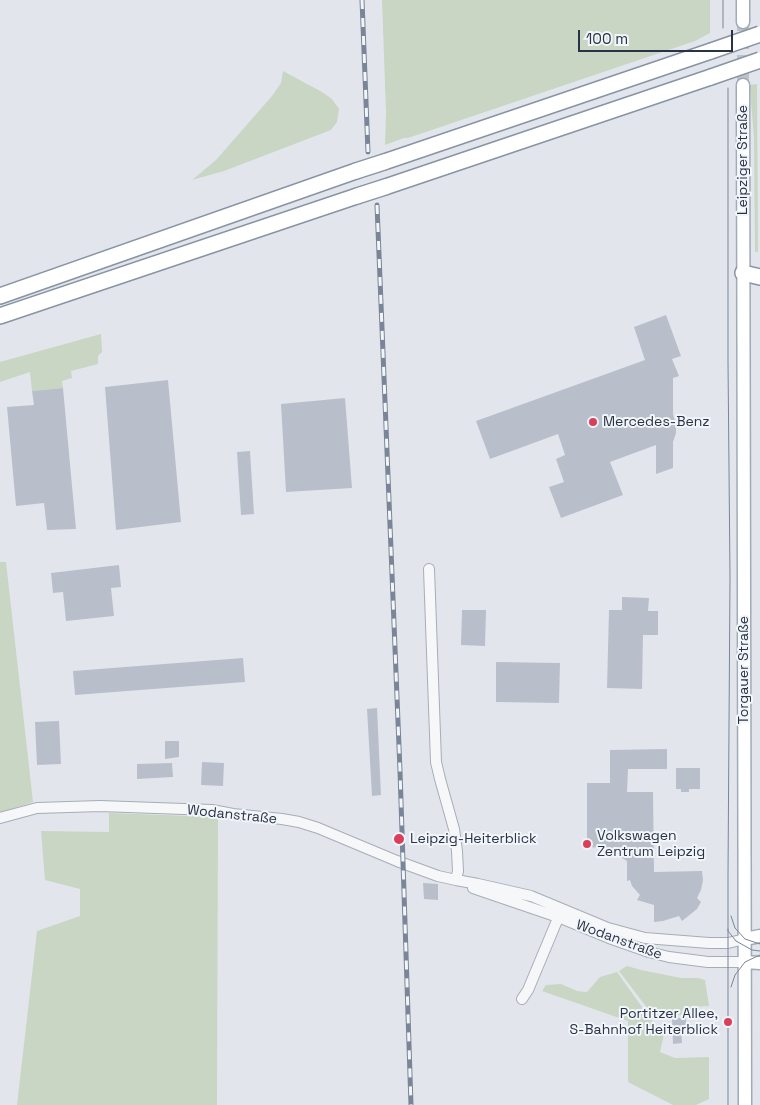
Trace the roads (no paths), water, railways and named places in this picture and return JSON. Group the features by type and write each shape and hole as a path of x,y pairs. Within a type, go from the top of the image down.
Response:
{"highway":[{"path":"0,296 356,171 760,34"},
{"path":"0,316 760,60"},
{"path":"743,273 760,268"},
{"path":"743,273 760,278"}],"main road":[{"path":"743,0 743,22"},
{"name":"Leipziger Straße","path":"743,85 743,236"},
{"name":"Torgauer Straße","path":"743,236 745,1105"},
{"name":"Wodanstraße","path":"745,939 760,936"},
{"name":"Wodanstraße","path":"745,962 760,963"}],"street":[{"path":"428,569 436,762 454,829 458,871 456,880"},
{"name":"Wodanstraße","path":"0,818 36,808 100,806 212,810 299,822 404,864 456,880 478,890 645,938 709,944 728,943 745,939"},
{"name":"Wodanstraße","path":"560,913 609,938 669,958 708,962 745,962"},
{"path":"522,999 528,990 560,913"}],"tunnel":[{"path":"743,22 743,85"}],"tram line":[{"path":"723,0 723,28"},
{"path":"728,88 730,577 728,1105"},
{"path":"731,916 735,928 745,939 760,944"},
{"path":"728,929 736,941 752,950 760,951"},
{"path":"731,987 735,975 745,962 760,955"}],"railway":[{"path":"362,0 368,152"},
{"path":"377,205 400,771 411,1105"}],"place":[{"name":"Mercedes-Benz","path":"593,422"},
{"name":"Leipzig-Heiterblick","path":"399,839"},
{"name":"Volkswagen Zentrum Leipzig","path":"587,844"},
{"name":"Portitzer Allee, S-Bahnhof Heiterblick","path":"728,1022"}]}
